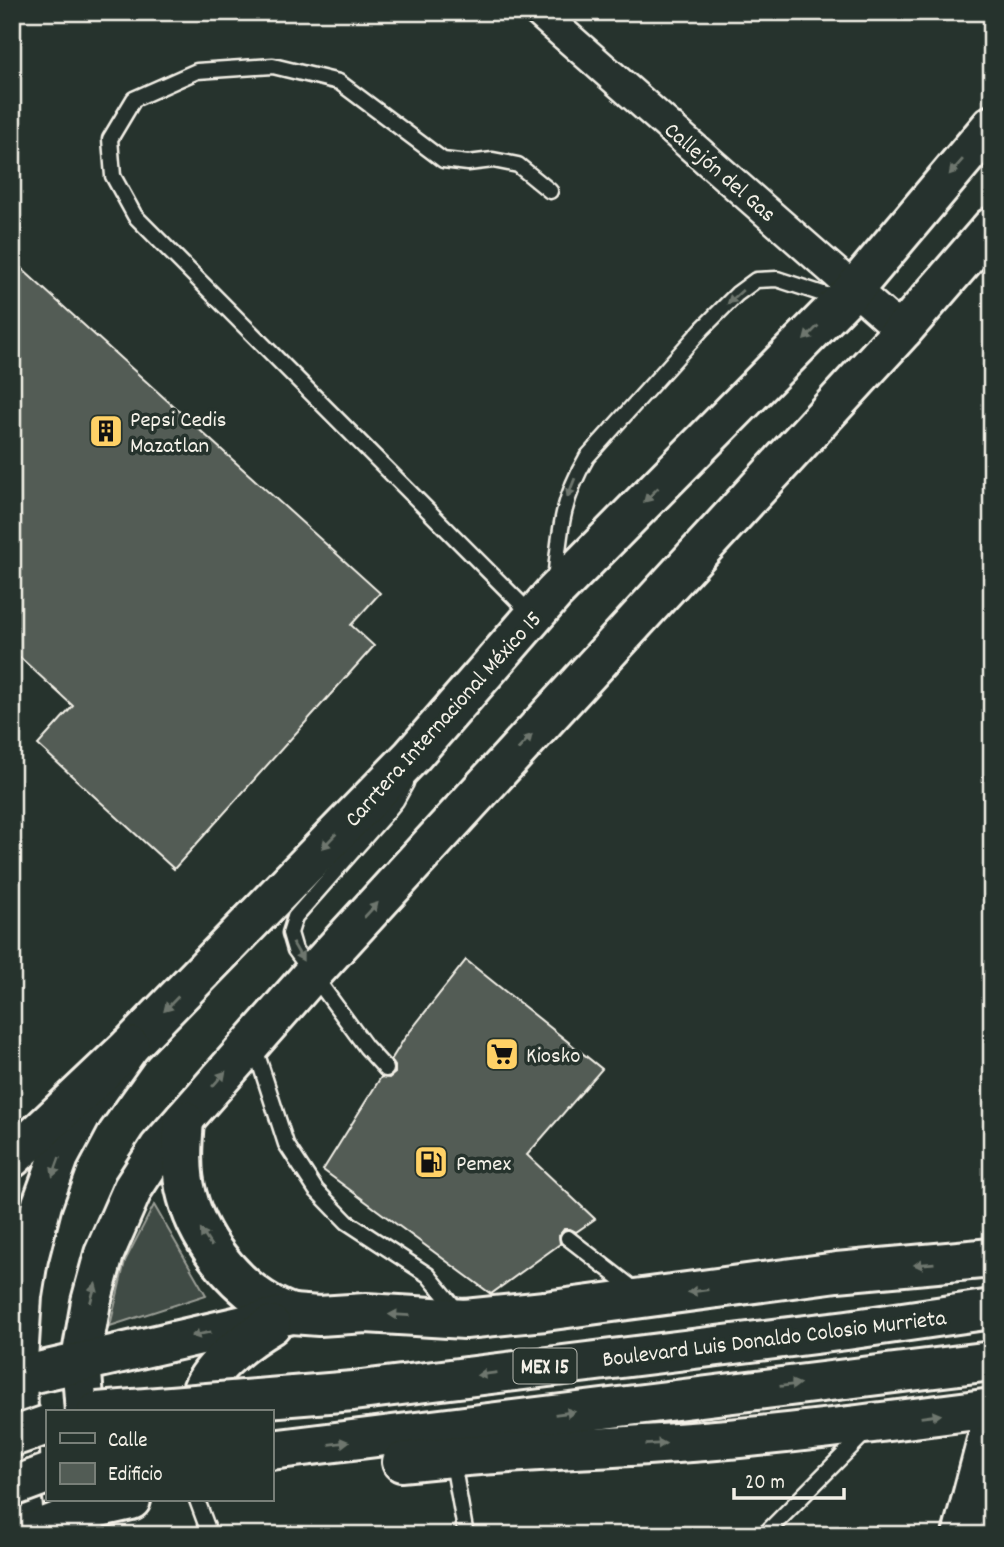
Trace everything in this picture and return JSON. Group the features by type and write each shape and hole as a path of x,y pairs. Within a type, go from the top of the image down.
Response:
{"main road":[{"name":"Carrtera Internacional México 15","path":"25,1535 15,1377 22,1296 42,1204 59,1157 83,1112 130,1046 412,756 544,605 848,294 992,125"},
{"path":"85,1410 81,1360 91,1302 104,1255 134,1188 159,1148 313,973 902,331 992,227"},
{"path":"12,1158 130,1046"},
{"path":"184,1120 181,1152 187,1196 199,1227 220,1260 242,1286 274,1308 292,1314 319,1316 366,1313 464,1319 837,1272 992,1258"},
{"name":"Boulevard Luis Donaldo Colosio Murrieta","path":"121,1410 353,1391 846,1330 992,1309"},
{"path":"15,1377 292,1314"},
{"path":"198,1410 202,1389 215,1370 249,1337 292,1314"},
{"name":"MEX 15","path":"273,1450 992,1361"},
{"path":"273,1477 452,1456 715,1440 873,1424 992,1408"},
{"path":"962,1535 992,1421"},
{"path":"12,1437 46,1425"},
{"path":"12,1487 46,1474"},
{"path":"25,1535 94,1515 126,1502"}],"street":[{"name":"Callejón del Gas","path":"539,12 848,294 902,331"}],"lane":[{"path":"544,605 135,216 113,176 110,139 134,99 197,71 273,66 339,82 443,160 468,163 493,160 518,165 550,191"},
{"path":"544,605 565,504 587,457 703,328 737,294 756,280 777,279 848,294"},
{"path":"386,1069 366,1047 295,950 290,933 295,917 396,801 406,783 412,756"},
{"path":"253,1040 286,1144 316,1190 347,1222 428,1275 464,1319"},
{"path":"568,1238 645,1298"},
{"path":"764,1535 873,1424"},
{"path":"452,1456 466,1535"},
{"path":"198,1502 210,1535"}],"shaded area":[{"path":"154,1205 206,1295 110,1326 125,1261"}],"building":[{"name":"Pepsi Cedis Mazatlan","path":"12,260 380,593 351,625 374,646 174,869 38,745 73,706 12,650"},
{"name":"Pemex","path":"466,960 602,1069 527,1155 595,1219 576,1232 564,1229 559,1236 560,1244 491,1294 323,1170 381,1077 389,1078 395,1073 391,1060 404,1039"}],"place":[{"name":"Pepsi Cedis Mazatlan","path":"106,431"},
{"name":"Kiosko","path":"502,1054"},
{"name":"Pemex","path":"431,1162"}]}
